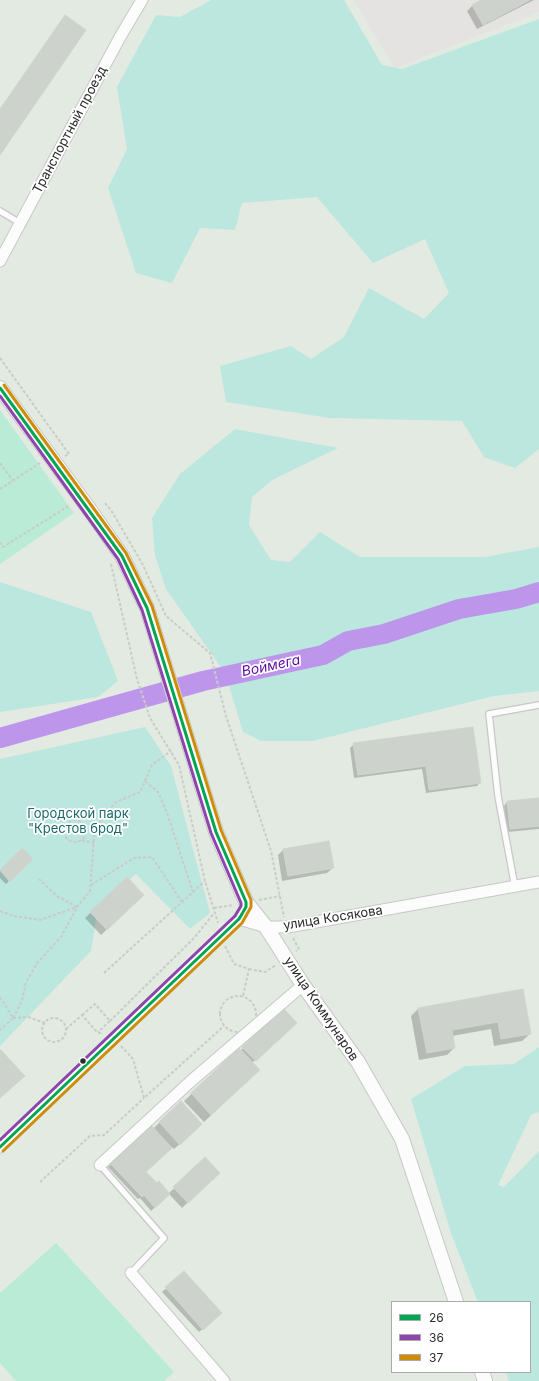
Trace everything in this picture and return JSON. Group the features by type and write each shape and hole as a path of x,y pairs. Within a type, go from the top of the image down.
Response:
{"street":[{"name":"Транспортный проезд","path":"0,261 120,37 142,0"},
{"name":"улица Коммунаров","path":"0,388 56,463 122,556 147,608 216,832 246,902 266,927 303,985 358,1062 402,1139 456,1301"},
{"name":"улица Косякова","path":"239,919 266,927 288,927 539,882"},
{"path":"0,1147 239,919 246,907 246,902"},
{"path":"100,1165 191,1082 303,985"},
{"path":"131,1273 224,1381"}],"lane":[{"path":"0,211 20,223"},
{"path":"515,887 498,796 489,714 539,705"},
{"path":"100,1165 164,1238 131,1273"}],"path":[{"path":"0,358 69,454 45,470 40,463 0,490"},
{"path":"0,463 13,481"},
{"path":"0,542 3,547 70,505 66,499"},
{"path":"105,503 111,510 143,565 166,616 210,654 226,716 271,851 284,916 288,927"},
{"path":"110,562 137,679 150,718 179,765 205,881 215,912 220,936 234,964 249,969 243,996"},
{"path":"0,1030 13,1018 22,1001 26,982 38,962 61,937 77,907 90,891 94,836 103,816 116,802 140,792 152,765 171,751"},
{"path":"145,781 158,792 167,813 193,892"},
{"path":"82,840 86,833 85,825 78,820 69,822 64,830 67,838 74,842 82,840 94,843"},
{"path":"91,885 134,858 152,857 182,902"},
{"path":"38,878 57,896 77,907"},
{"path":"104,973 205,881"},
{"path":"0,911 14,916 40,920 77,907"},
{"path":"97,1032 194,938 215,912"},
{"path":"243,996 252,1002 255,1007 256,1018 254,1024 250,1028 239,1032 234,1032 224,1026 220,1015 222,1004 231,997 243,996"},
{"path":"0,997 13,1018"},
{"path":"66,1029 58,1018 48,1019 43,1026 43,1034 49,1040 53,1041 62,1038 66,1029 95,1004 110,1021"},
{"path":"82,1015 97,1032 113,1038 133,1059 144,1098"},
{"path":"13,1018 28,1017 44,1023"},
{"path":"40,1182 90,1136 104,1135 224,1026"}],"shaded area":[{"path":"354,0 539,0 539,12 395,68"}],"green space":[{"path":"211,0 344,0 382,65 402,69 539,19 539,449 515,468 484,457 462,421 330,418 226,402 220,366 291,346 311,359 344,337 369,288 424,319 449,293 425,239 373,263 317,197 242,203 235,230 200,228 172,283 136,273 108,188 127,149 117,87 156,15 180,17"},
{"path":"0,410 74,513 0,564"},
{"path":"235,429 338,448 272,480 252,497 249,525 271,560 290,562 320,532 360,557 485,557 539,547 539,691 494,696 313,741 261,741 243,732 225,673 166,589 155,555 152,518 180,474"},
{"path":"0,582 91,612 118,681 98,697 0,712"},
{"name":"Городской парк \"Крестов брод\"","path":"145,727 171,766 210,913 190,929 136,874 98,907 91,951 0,1046 0,759"},
{"path":"539,1047 539,1112 531,1115 498,1185 504,1187 539,1151 539,1381 509,1381 506,1373 531,1373 531,1301 478,1301 451,1233 411,1099 465,1066 514,1064"},
{"path":"56,1243 174,1372 164,1381 16,1381 0,1363 0,1293"}],"building":[{"path":"481,0 530,0 483,25 472,5"},
{"path":"65,15 86,30 0,155 0,109"},
{"path":"473,727 481,783 429,790 426,766 358,775 353,743"},
{"path":"539,798 539,826 510,829 507,801"},
{"path":"329,841 334,868 288,876 283,849"},
{"path":"22,848 33,859 10,882 0,870"},
{"path":"127,877 144,895 107,930 90,912"},
{"path":"523,989 531,1034 501,1039 498,1022 452,1030 455,1048 427,1053 418,1008"},
{"path":"283,1008 297,1023 256,1061 242,1047"},
{"path":"239,1048 260,1070 211,1115 191,1093"},
{"path":"1,1050 25,1076 0,1098 0,1051"},
{"path":"181,1101 202,1124 180,1145 159,1122"},
{"path":"151,1125 172,1148 146,1172 157,1183 142,1197 110,1163"},
{"path":"205,1157 220,1173 188,1203 173,1187"},
{"path":"159,1181 170,1194 155,1208 144,1195"},
{"path":"184,1271 222,1313 203,1330 165,1287"}],"waterway":[{"name":"Воймега","path":"0,738 203,681 323,655 348,641 384,634 459,609 516,599 539,592"}],"transit line":[{"name":"37","path":"3,1151 242,923 251,907 251,900 221,830 152,606 126,553 4,385"},
{"name":"26","path":"0,388 122,556 147,608 216,832 246,902"},
{"name":"36","path":"0,396 118,559 142,610 211,833 241,903 241,906 235,916 0,1140"},
{"name":"26","path":"0,1147 239,919 246,907 246,902"}]}
